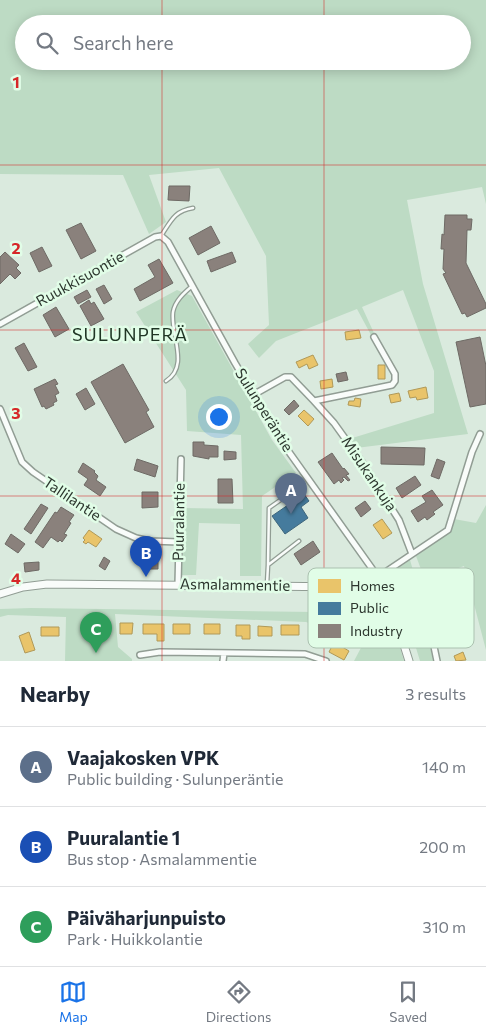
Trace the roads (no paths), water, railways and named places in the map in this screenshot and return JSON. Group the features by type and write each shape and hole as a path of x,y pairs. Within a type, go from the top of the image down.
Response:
{"street":[{"name":"Sulunperäntie","path":"162,236 168,242 279,438 372,568"},
{"name":"Ruukkisuontie","path":"0,324 147,242 162,236"},
{"path":"314,401 392,385 395,381 395,374 374,337"},
{"name":"Misukankuja","path":"253,395 285,377 290,377 334,423 372,478 399,520 412,554"},
{"name":"Tallilantie","path":"0,409 22,462 32,472 116,529 136,538 150,541 179,542"},
{"path":"391,568 448,530 472,452 480,434"},
{"name":"Puuralantie","path":"178,585 181,459"},
{"name":"Asmalammentie","path":"0,594 35,585 308,586"},
{"name":"Sulunperäntie","path":"405,648 409,661"},
{"path":"434,648 437,661"},
{"path":"140,655 160,652 286,653 305,654 326,661"},
{"path":"223,661 224,653"},
{"path":"286,653 286,661"}],"lane":[{"path":"162,236 174,217 182,210 193,208"},
{"path":"166,381 173,376 177,369 178,357 173,312 177,302 192,286"},
{"path":"267,586 269,508 299,488"},
{"path":"268,564 299,541"}],"place":[{"name":"Vaajakosken VPK","path":"291,514"},
{"name":"Puuralantie 1","path":"146,577"},
{"name":"Päiväharjunpuisto","path":"96,653"}],"district":[{"name":"SULUNPERÄ","path":"130,335"}]}
